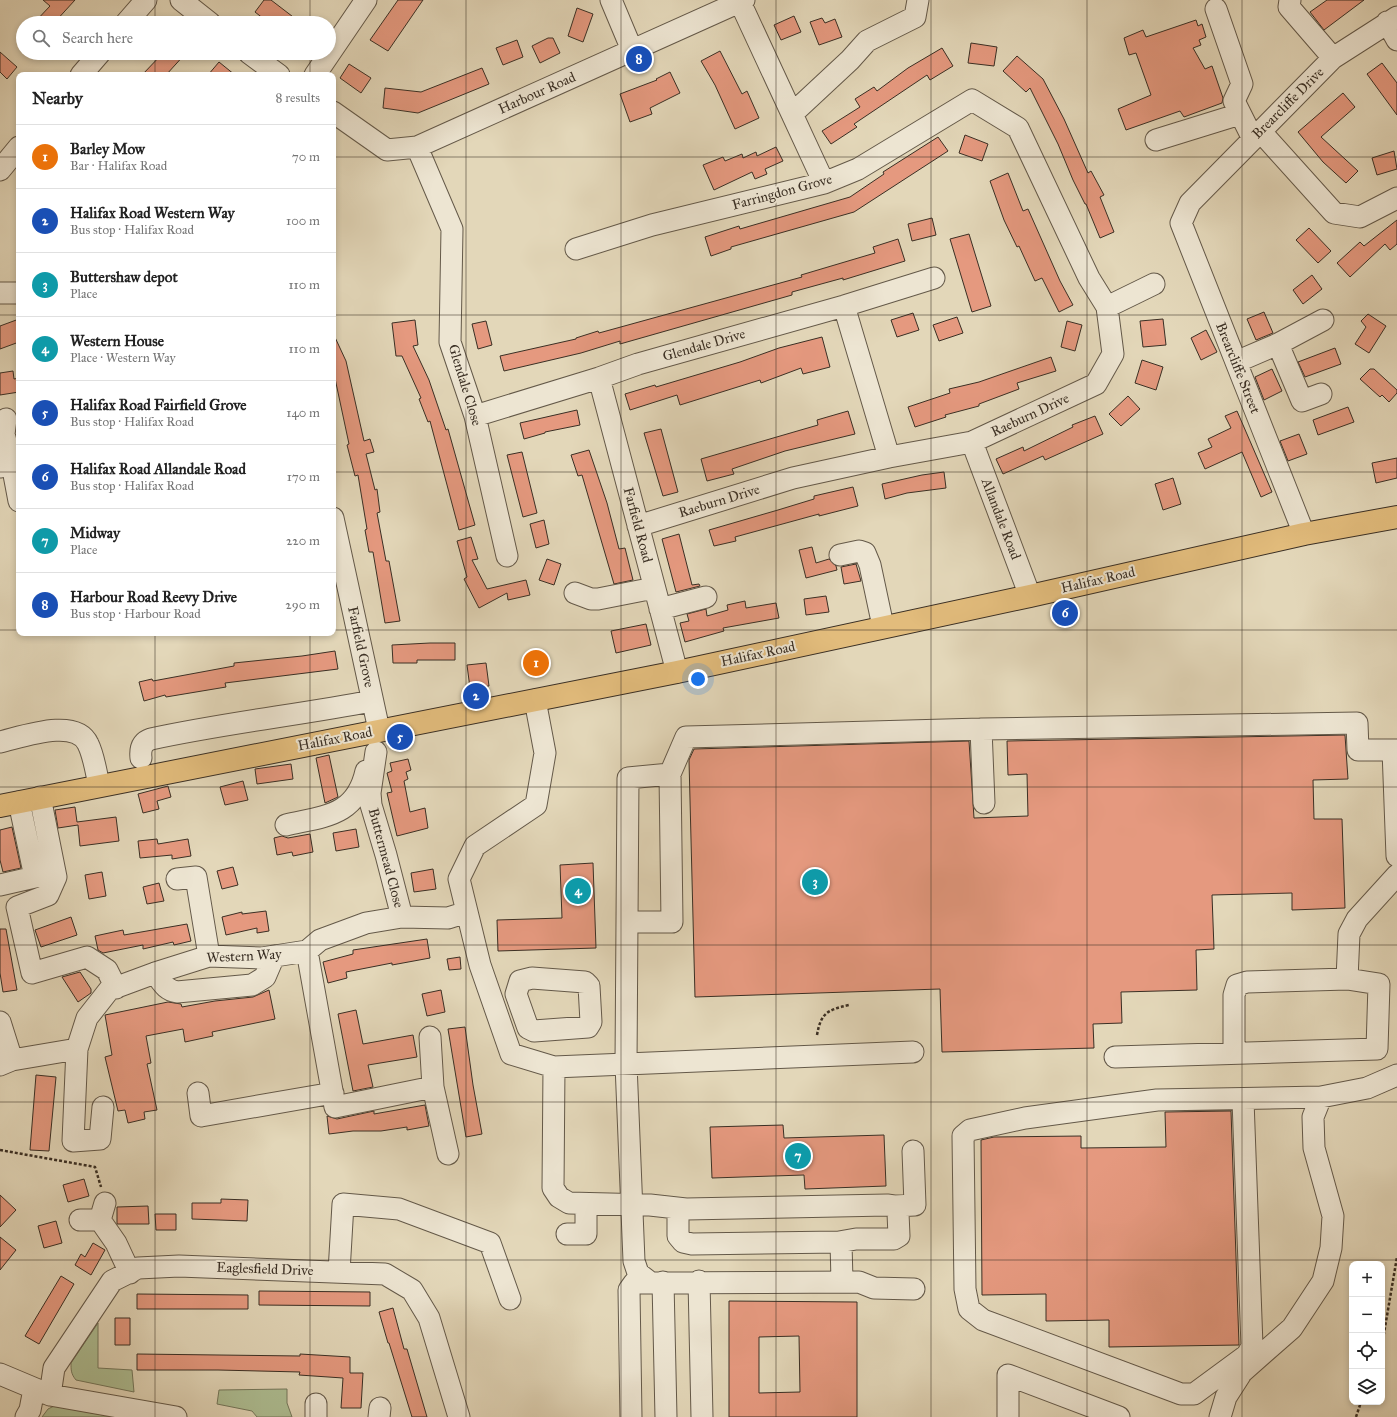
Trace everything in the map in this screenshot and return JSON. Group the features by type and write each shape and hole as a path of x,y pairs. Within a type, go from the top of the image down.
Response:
{"highway":[{"name":"Halifax Road","path":"9,804 371,731 677,672 883,626 1030,596 1304,534 1397,517"}],"street":[{"path":"132,16 146,0"},
{"path":"181,0 201,16"},
{"path":"336,44 366,0"},
{"path":"611,0 632,50"},
{"path":"792,114 850,60 866,41 915,17 918,0"},
{"path":"1290,0 1289,6 1333,58"},
{"path":"742,1 824,183"},
{"name":"Harbour Road","path":"336,114 387,150 417,147 742,1"},
{"path":"1216,9 1242,84 1234,101 1240,114 1257,135 1334,213 1360,217 1397,198"},
{"name":"Brearcliffe Drive","path":"1190,203 1333,58 1394,26"},
{"path":"84,72 94,60"},
{"path":"256,60 268,72"},
{"path":"317,72 325,60"},
{"name":"Farringdon Grove","path":"576,249 652,225 824,183 858,169 972,100"},
{"name":"Raeburn Drive","path":"638,526 793,478 888,457 972,442 1096,384 1113,354 1107,307 1089,278 1018,128 972,100"},
{"path":"1156,140 1240,114"},
{"name":"Glendale Close","path":"417,147 452,229 450,342 475,416 507,556"},
{"name":"Brearcliffe Street","path":"1190,203 1181,224 1304,534"},
{"name":"Glendale Drive","path":"475,416 600,378 638,364 844,306 934,278"},
{"path":"1107,307 1154,284"},
{"path":"0,293 16,293"},
{"path":"844,306 888,457"},
{"path":"1236,362 1278,344 1323,320"},
{"path":"1278,344 1302,401 1320,394"},
{"name":"Farfield Road","path":"600,378 677,672"},
{"path":"6,419 4,434 16,489"},
{"name":"Allandale Road","path":"972,442 1030,596"},
{"name":"Farfield Grove","path":"286,825 336,813 352,802 362,786 366,771 371,731 372,701 339,577 336,548"},
{"path":"840,555 859,551 865,553 871,571 883,626"},
{"path":"575,593 591,599 598,599 654,588"},
{"path":"660,609 706,597"},
{"path":"535,700 544,753 536,805 474,846 459,879 480,965 511,1054 554,1067 913,1052"},
{"path":"141,758 140,749 146,741 151,739 192,730 319,711 372,701"},
{"path":"627,922 672,922 670,774 686,736 981,729 1357,723 1358,750 1395,750 1397,856"},
{"path":"0,742 64,729 76,732 88,744 100,785"},
{"path":"981,729 984,803"},
{"name":"Buttermead Close","path":"376,752 370,793 371,805 402,917"},
{"path":"657,1282 642,1276 635,1268 625,1205 628,778 670,774"},
{"path":"40,797 56,876 48,895 18,907 32,973 87,957 107,970 116,988"},
{"path":"0,885 35,876 9,804"},
{"path":"1347,979 1349,934 1357,918 1397,875"},
{"path":"177,879 196,876 209,956"},
{"name":"Western Way","path":"103,1107 100,1139 73,1141 77,1049 87,1018 109,990 155,973 209,956 262,958 307,951 320,940 366,923 402,917 448,918 467,912"},
{"path":"307,951 335,1107 433,1087"},
{"path":"155,973 165,987 170,991 177,992 252,984 264,976 274,956"},
{"path":"1115,1057 1234,1054 1377,1049 1379,984 1347,979 1247,982 1237,985 1234,995 1234,1054"},
{"path":"491,995 516,994"},
{"path":"0,1022 6,1063 77,1049"},
{"path":"430,1037 433,1087 448,1154"},
{"path":"554,1067 553,1188 559,1197 569,1203 686,1208 915,1205 913,1151"},
{"path":"1243,1100 1252,1346 1247,1355 1194,1394 1182,1394 983,1320 969,1308 965,1289 963,1136 970,1130 1025,1118 1157,1100 1243,1100 1264,1100 1320,1097 1367,1088 1397,1075"},
{"path":"198,1093 201,1116 333,1093"},
{"path":"1220,1417 1226,1397 1242,1372 1292,1328 1322,1281 1331,1248 1333,1216 1314,1148 1313,1116 1320,1097"},
{"path":"339,1272 343,1204 399,1208 490,1243 510,1299"},
{"path":"585,1234 586,1204"},
{"path":"686,1208 678,1212 678,1236 687,1244 841,1242 856,1239 894,1239 899,1236 898,1213 894,1206"},
{"path":"95,1215 116,1243 130,1273"},
{"path":"841,1242 842,1281"},
{"name":"Eaglesfield Drive","path":"26,1417 42,1392 54,1368 112,1281 138,1268 179,1266 385,1274 412,1290 429,1318 459,1417"},
{"path":"699,1281 702,1417"},
{"path":"631,1417 629,1290 634,1283 699,1281 842,1281 859,1282 874,1288 914,1289"},
{"path":"657,1282 666,1417"},
{"path":"0,1374 42,1392 176,1417"},
{"path":"1008,1417 1008,1375 1119,1417"}],"path":[{"path":"817,1035 819,1022 826,1012 849,1005"},
{"path":"0,1150 95,1167 95,1215"},
{"path":"1384,1333 1397,1257"},
{"path":"1356,1417 1360,1405"}],"green space":[{"path":"98,1323 98,1368 132,1370 134,1392 76,1380 73,1376 71,1363"},
{"path":"287,1389 287,1403 292,1417 257,1417 252,1411 217,1404 219,1390"},
{"path":"54,1406 114,1417 42,1417 48,1409"}],"building":[{"path":"43,0 75,0 60,16 41,16 50,6"},
{"path":"264,0 271,0 292,16 260,16 255,12"},
{"path":"398,0 423,0 388,51 370,40"},
{"path":"1327,0 1364,0 1324,30 1310,12"},
{"path":"577,8 593,14 583,42 568,36"},
{"path":"794,16 801,32 781,40 774,25"},
{"path":"822,18 825,23 835,19 842,37 819,45 810,22"},
{"path":"1196,20 1198,26 1202,24 1206,37 1199,40 1201,45 1193,48 1205,69 1212,66 1223,98 1222,103 1184,117 1180,111 1126,130 1118,109 1151,95 1136,53 1129,55 1124,38 1143,30 1146,37"},
{"path":"548,38 553,38 560,53 540,63 532,46"},
{"path":"517,40 523,57 503,65 496,48"},
{"path":"971,43 997,47 994,66 968,63"},
{"path":"942,48 953,66 930,80 927,75 854,124 857,127 831,144 822,131 860,107 855,99 874,87 877,91 908,68"},
{"path":"720,51 742,94 747,91 759,118 735,129 715,85 701,61"},
{"path":"0,52 17,67 7,79 0,72"},
{"path":"1017,56 1043,79 1064,119 1088,173 1091,171 1104,195 1100,197 1114,232 1100,238 1058,144 1030,88 1026,92 1003,71"},
{"path":"156,60 180,60 169,72 145,72"},
{"path":"219,62 231,72 211,72"},
{"path":"1382,63 1397,83 1397,115 1367,74"},
{"path":"349,64 371,78 361,93 340,78"},
{"path":"482,68 489,84 418,113 383,108 385,88 421,92"},
{"path":"670,72 680,93 650,108 652,114 630,122 620,94 657,80 656,79"},
{"path":"1343,93 1355,107 1321,137 1358,171 1346,183 1323,162 1298,132"},
{"path":"965,135 988,144 982,161 959,153"},
{"path":"938,137 948,151 854,212 731,247 731,249 711,256 705,237 739,226 740,229 850,197 884,174 883,172"},
{"path":"776,147 783,161 765,169 767,174 755,179 752,172 714,190 703,165 723,157 725,161 742,154 743,158 756,152 757,156"},
{"path":"1394,151 1397,169 1377,175 1372,158"},
{"path":"1008,173 1023,211 1028,209 1060,281 1073,305 1059,312 1042,278 1035,281 1019,246 1017,247 1004,220 990,181"},
{"path":"932,218 936,235 912,241 908,224"},
{"path":"1397,220 1397,244 1390,250 1385,244 1350,277 1337,263 1360,242 1364,246"},
{"path":"1309,228 1331,251 1318,263 1296,240"},
{"path":"969,234 991,306 972,312 950,239"},
{"path":"898,239 905,261 843,280 843,278 792,292 792,295 620,344 620,341 581,353 504,371 500,356 576,339 598,331 599,333 802,277 801,275 875,253 873,247"},
{"path":"1312,275 1322,289 1303,304 1293,290"},
{"path":"1264,312 1273,333 1256,340 1247,319"},
{"path":"913,313 919,330 897,337 891,320"},
{"path":"1368,314 1386,326 1369,353 1355,344 1366,327 1361,321"},
{"path":"957,317 963,333 939,341 933,325"},
{"path":"1163,319 1166,345 1143,347 1140,321"},
{"path":"16,320 16,343 0,349 0,326"},
{"path":"415,320 418,345 413,346 429,380 446,430 448,429 475,525 459,530 430,421 428,422 419,399 421,398 402,356 396,356 392,323"},
{"path":"486,321 492,345 478,349 472,324"},
{"path":"1067,321 1082,325 1075,351 1061,347"},
{"path":"1206,330 1217,352 1201,360 1191,338"},
{"path":"822,337 830,367 803,374 801,368 761,383 760,380 680,405 677,395 630,410 625,394 655,385 656,387 740,362 779,348"},
{"path":"336,339 346,361 364,441 370,439 374,452 366,454 375,490 377,489 380,512 377,513 386,561 389,561 400,621 385,623 373,552 369,552 365,530 367,529 358,475 355,476 347,445 349,444 336,383"},
{"path":"1335,348 1341,364 1305,377 1298,362"},
{"path":"1051,357 1056,371 1017,383 1019,389 979,404 979,406 945,415 946,417 915,427 908,407 950,393 949,389 979,382"},
{"path":"1142,360 1163,367 1156,390 1135,383"},
{"path":"1272,369 1282,391 1264,400 1255,377"},
{"path":"1370,369 1374,369 1397,390 1397,393 1389,402 1382,395 1380,397 1360,379"},
{"path":"13,371 14,379 16,379 16,392 0,395 0,373"},
{"path":"1128,396 1140,409 1121,426 1109,414"},
{"path":"1348,407 1354,422 1318,435 1313,420"},
{"path":"577,410 580,425 545,432 524,439 520,423"},
{"path":"848,411 855,434 785,451 732,469 734,474 707,481 701,459 818,425 817,420"},
{"path":"1237,411 1272,492 1261,497 1242,452 1205,469 1198,453 1212,447 1208,439 1231,428 1225,416"},
{"path":"1095,416 1103,434 1045,460 1043,456 1003,474 996,459 1023,447 1024,451 1073,427 1072,425"},
{"path":"661,429 678,492 663,496 644,433"},
{"path":"1299,434 1307,454 1288,461 1280,441"},
{"path":"589,450 607,503 619,549 625,548 633,580 614,584 582,475 578,476 571,455"},
{"path":"522,452 537,513 523,517 507,455"},
{"path":"1397,458 1397,478 1376,483 1372,463"},
{"path":"944,472 946,488 907,493 885,499 882,484 922,475"},
{"path":"1173,478 1181,504 1163,510 1155,484"},
{"path":"853,487 858,506 819,516 819,514 735,537 736,541 714,546 709,530 814,499 814,496"},
{"path":"544,520 549,544 536,548 530,524"},
{"path":"679,534 692,585 699,584 700,586 676,592 662,539"},
{"path":"471,537 478,559 472,560 487,589 526,580 530,595 508,600 507,593 479,608 464,579 467,577 457,541"},
{"path":"812,547 816,563 829,559 836,566 837,570 806,578 799,550"},
{"path":"547,559 561,564 554,585 539,580"},
{"path":"856,564 861,581 844,584 841,567"},
{"path":"826,596 829,612 806,615 804,599"},
{"path":"745,601 746,608 776,603 779,618 723,628 724,631 685,642 680,623 689,621 687,614 706,609 707,616 728,610 727,605"},
{"path":"646,624 651,645 616,653 611,631"},
{"path":"455,643 455,660 417,660 417,663 393,663 392,645"},
{"path":"335,651 338,669 225,683 226,687 166,697 165,695 144,701 139,682 152,679 153,681 234,666 234,663"},
{"path":"486,663 489,686 470,688 467,665"},
{"path":"1345,735 1348,779 1313,780 1314,819 1342,819 1345,908 1292,910 1292,893 1212,895 1214,949 1196,950 1197,990 1121,992 1122,1023 1093,1024 1094,1048 942,1052 940,989 695,997 689,760 694,749 969,741 974,818 1028,816 1027,774 1008,775 1007,741"},
{"path":"329,755 338,797 325,803 316,758"},
{"path":"408,759 411,770 406,772 408,779 404,781 410,812 425,808 428,828 397,836 387,793 392,792 387,773 392,771 390,763"},
{"path":"291,764 293,779 257,784 255,769"},
{"path":"243,781 248,800 225,805 220,787"},
{"path":"168,786 171,797 157,801 159,809 143,813 138,794"},
{"path":"75,807 77,822 116,817 119,841 80,846 78,825 58,828 55,810"},
{"path":"12,827 21,868 3,872 0,860 0,830"},
{"path":"356,829 359,847 336,851 333,833"},
{"path":"310,834 313,852 293,856 292,852 277,855 274,838 282,836 288,838"},
{"path":"157,839 158,844 188,839 191,856 172,859 172,855 140,858 138,841"},
{"path":"593,863 596,948 498,951 497,920 562,918 560,865"},
{"path":"233,867 238,885 222,889 217,871"},
{"path":"433,869 436,889 414,892 411,873"},
{"path":"102,872 106,896 89,899 85,875"},
{"path":"159,883 164,901 147,904 143,887"},
{"path":"266,911 269,931 257,933 257,928 226,935 222,917 242,912 242,914"},
{"path":"71,917 77,935 41,947 35,930"},
{"path":"187,924 191,941 174,945 173,942 143,949 143,945 103,953 98,950 95,936 123,930 124,935"},
{"path":"0,929 6,929 17,990 3,992 0,973"},
{"path":"427,939 430,958 392,965 392,963 346,972 347,978 328,983 323,962 353,954 353,950"},
{"path":"460,957 461,969 449,970 447,959"},
{"path":"80,972 91,989 91,993 78,1002 62,977"},
{"path":"269,990 275,1019 212,1032 213,1036 185,1042 183,1029 146,1036 151,1063 147,1064 157,1110 144,1112 145,1119 128,1123 125,1110 118,1111 105,1057 112,1055 105,1015 168,1002 181,1004 182,1007 215,1001 253,997"},
{"path":"441,990 445,1012 427,1016 422,994"},
{"path":"356,1010 363,1044 413,1035 417,1057 368,1065 373,1087 353,1091 338,1014"},
{"path":"465,1027 482,1134 466,1137 448,1029"},
{"path":"36,1075 56,1077 49,1151 30,1150"},
{"path":"425,1105 429,1126 407,1130 407,1127 381,1131 353,1131 329,1134 327,1116 337,1119 374,1111 374,1114"},
{"path":"1231,1111 1239,1345 1109,1347 1109,1320 1046,1321 1046,1294 982,1295 981,1140 994,1137 1081,1136 1081,1148 1166,1147 1165,1112"},
{"path":"783,1125 784,1138 884,1135 886,1186 805,1189 804,1175 712,1178 710,1127"},
{"path":"84,1179 89,1196 68,1202 63,1185"},
{"path":"0,1195 16,1210 0,1227"},
{"path":"221,1199 248,1200 247,1221 192,1219 192,1203 221,1203"},
{"path":"148,1206 149,1224 117,1224 117,1207"},
{"path":"155,1214 176,1214 176,1230 156,1230"},
{"path":"56,1221 62,1243 44,1248 38,1226"},
{"path":"0,1237 16,1250 0,1270"},
{"path":"93,1243 105,1250 91,1275 75,1265 81,1254 85,1257"},
{"path":"61,1276 74,1284 39,1344 25,1336"},
{"path":"259,1291 370,1292 370,1306 259,1305"},
{"path":"137,1294 248,1295 248,1309 137,1309"},
{"path":"729,1301 857,1302 857,1417 729,1417","holes":["799,1336 800,1392 759,1393 759,1337"]},
{"path":"393,1308 404,1349 407,1349 427,1417 412,1417 388,1343 379,1312"},
{"path":"115,1318 130,1318 130,1345 115,1345"},
{"path":"137,1354 300,1356 300,1354 350,1357 350,1373 363,1373 361,1408 341,1408 343,1378 299,1375 300,1372 137,1370"}],"place":[{"name":"Harbour Road Reevy Drive","path":"639,59"},
{"name":"Halifax Road Allandale Road","path":"1065,613"},
{"name":"Barley Mow","path":"536,663"},
{"name":"Halifax Road Western Way","path":"476,696"},
{"name":"Halifax Road Fairfield Grove","path":"400,737"},
{"name":"Buttershaw depot","path":"815,882"},
{"name":"Western House","path":"578,891"},
{"name":"Midway","path":"798,1156"}]}
